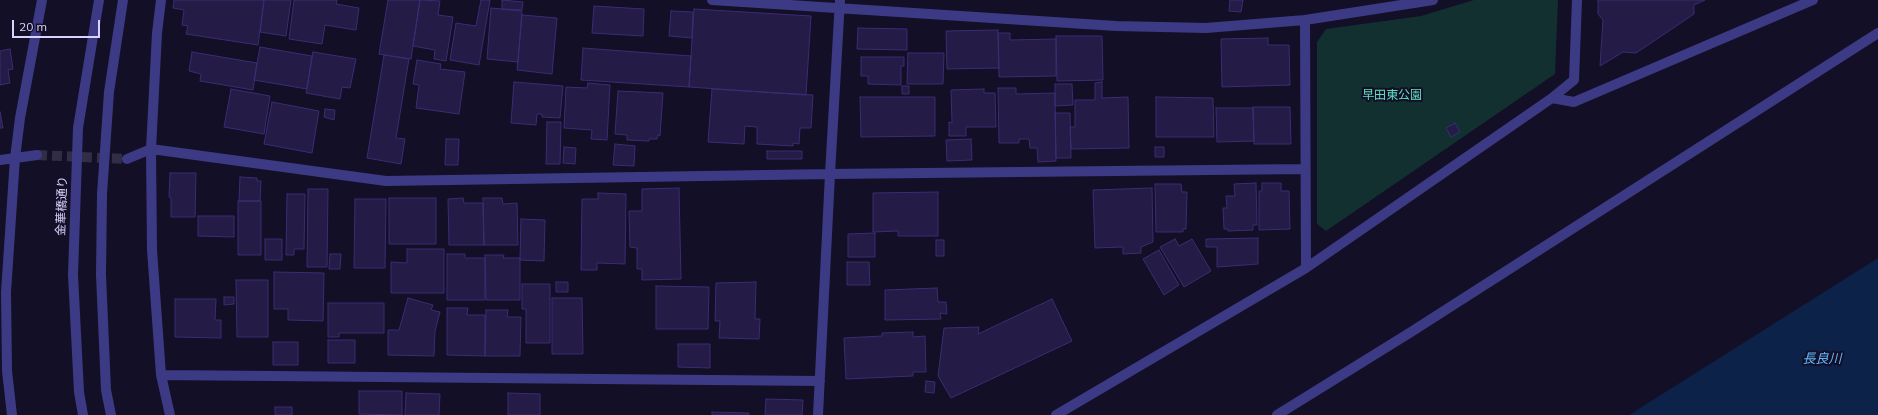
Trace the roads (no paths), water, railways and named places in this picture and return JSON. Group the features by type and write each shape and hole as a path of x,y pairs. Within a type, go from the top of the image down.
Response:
{"street":[{"path":"12,415 3,372 6,292 15,158 20,118 42,0"},
{"name":"金華橋通り","path":"83,415 79,392 73,275 78,128 99,0"},
{"path":"111,415 106,390 101,275 102,194 109,92 123,0"},
{"path":"161,0 156,33 151,149 152,250 162,375 170,415"},
{"path":"712,0 840,4 1116,26 1206,28 1305,20 1427,1"},
{"path":"1056,415 1306,268 1552,98 1574,80 1577,0"},
{"path":"1552,98 1574,102 1813,0"},
{"path":"818,415 840,4"},
{"path":"1305,20 1306,268"},
{"path":"1277,415 1418,328 1878,33"},
{"path":"127,159 151,149 386,181 830,174 1305,169"},
{"path":"0,160 37,155"},
{"path":"162,375 820,382"}],"water":[{"name":"長良川","path":"1878,258 1878,415 1629,415"}],"tunnel":[{"path":"37,155 127,159"}],"park label":[{"name":"早田東公園","path":"1392,95"}]}
